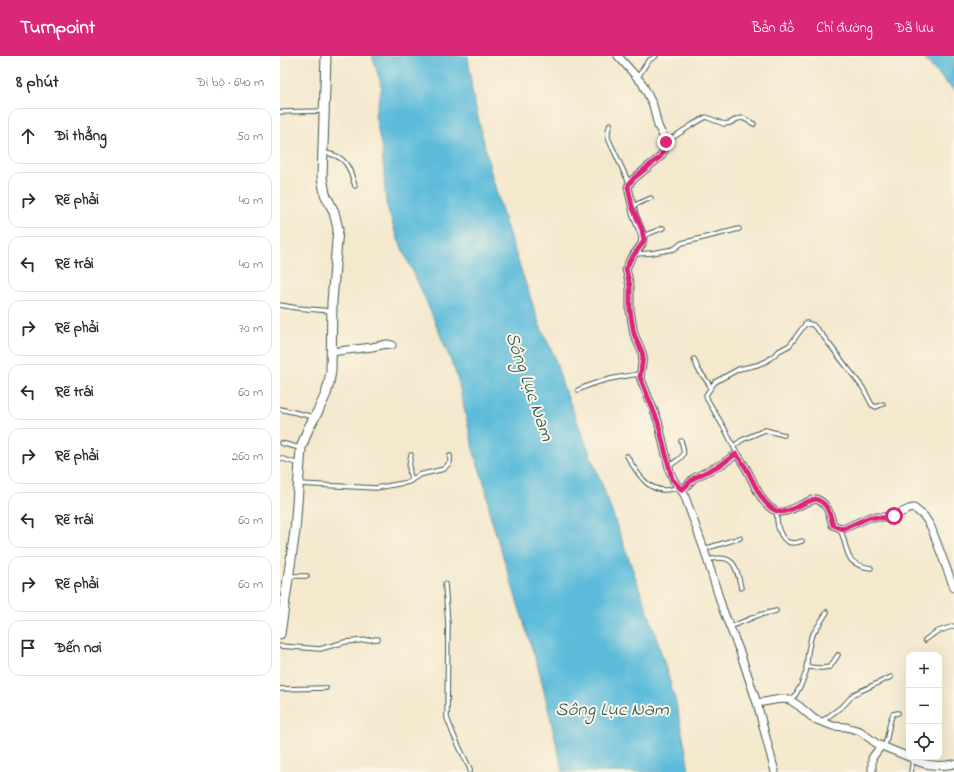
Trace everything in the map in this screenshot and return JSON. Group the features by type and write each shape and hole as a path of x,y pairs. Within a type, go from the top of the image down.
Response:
{"street":[{"path":"280,634 295,531 301,448 308,429 323,402 329,383 332,352 332,311 338,229 324,188 323,153 326,56"},
{"path":"618,56 642,83 653,105 658,126 666,142 664,151 660,157 634,178 628,187 632,206 643,236 642,244 630,260 626,269 630,286 630,310 634,334 643,357 640,374 642,383 658,422 672,479 681,489 704,549 723,610 740,652 757,703 774,772"},
{"path":"332,352 381,345 392,345"},
{"path":"681,489 694,478 722,464 736,454 747,468 768,506 777,511 785,511 816,499 824,503 827,507 833,525 840,529 870,517 891,517 909,509 917,510 924,516 930,527 954,588"},
{"path":"757,703 781,699 792,702 814,720 833,726 846,727 860,731 882,746 906,756"},
{"path":"872,772 872,758 882,746"},
{"path":"916,760 929,765 953,767"}],"lane":[{"path":"638,77 648,61 656,56"},
{"path":"280,112 325,111"},
{"path":"666,142 692,124 706,117 724,124 743,118 754,124"},
{"path":"610,124 608,138 629,184"},
{"path":"323,153 343,159 351,169 355,186"},
{"path":"632,206 651,198"},
{"path":"643,236 664,228"},
{"path":"634,254 652,253 674,249 682,243 739,229"},
{"path":"280,304 303,309 332,311"},
{"path":"736,454 734,446 707,399 706,395 710,387 715,382 739,369 767,361 779,351 790,345 808,322 813,325 823,336 863,388 872,405 876,407 883,404"},
{"path":"694,359 698,369 710,387"},
{"path":"578,390 594,382 640,374"},
{"path":"280,409 315,417"},
{"path":"734,446 742,440 765,430 784,436"},
{"path":"669,466 683,455 684,451 680,441"},
{"path":"281,443 301,448"},
{"path":"411,455 409,474 412,480"},
{"path":"298,484 376,488 409,482 419,475 444,469 450,462 450,456"},
{"path":"627,456 633,467 648,485 665,491 681,489"},
{"path":"280,458 300,465"},
{"path":"777,511 776,521 784,538 792,543 802,541"},
{"path":"840,529 850,560 856,564 871,568"},
{"path":"704,549 740,538"},
{"path":"707,560 722,558 732,563 737,570 740,588"},
{"path":"288,576 306,576"},
{"path":"445,584 448,624 448,718 454,736 470,769 470,772"},
{"path":"730,627 759,615 776,611"},
{"path":"792,702 806,672 811,637 827,612"},
{"path":"925,640 936,632 954,626"},
{"path":"280,646 320,649 345,642 378,639"},
{"path":"806,667 830,667 838,655"},
{"path":"820,722 844,705 854,694 891,677"},
{"path":"280,689 326,688"},
{"path":"882,746 888,735 891,717 893,714 898,712"},
{"path":"911,760 911,772"}],"water":[{"name":"Sông Lục Nam","path":"372,56 468,56 472,91 490,169 505,222 540,326 554,355 562,383 603,487 654,629 675,699 689,772 563,772 540,674 490,515 486,489 475,456 457,376 428,305 396,235 386,203 382,150 375,115 382,87"},
{"path":"921,56 954,56 954,90 945,82"}],"route":[{"path":"666,142 664,151 660,157 634,178 628,187 634,214 642,230 644,240 630,260 626,269 631,294 630,310 634,334 643,357 640,377 658,422 672,479 682,490 690,481 700,474 722,464 736,454 747,468 758,491 768,506 777,511 785,511 816,499 824,503 827,507 833,525 837,528 843,529 870,517 886,518 894,516"}]}
